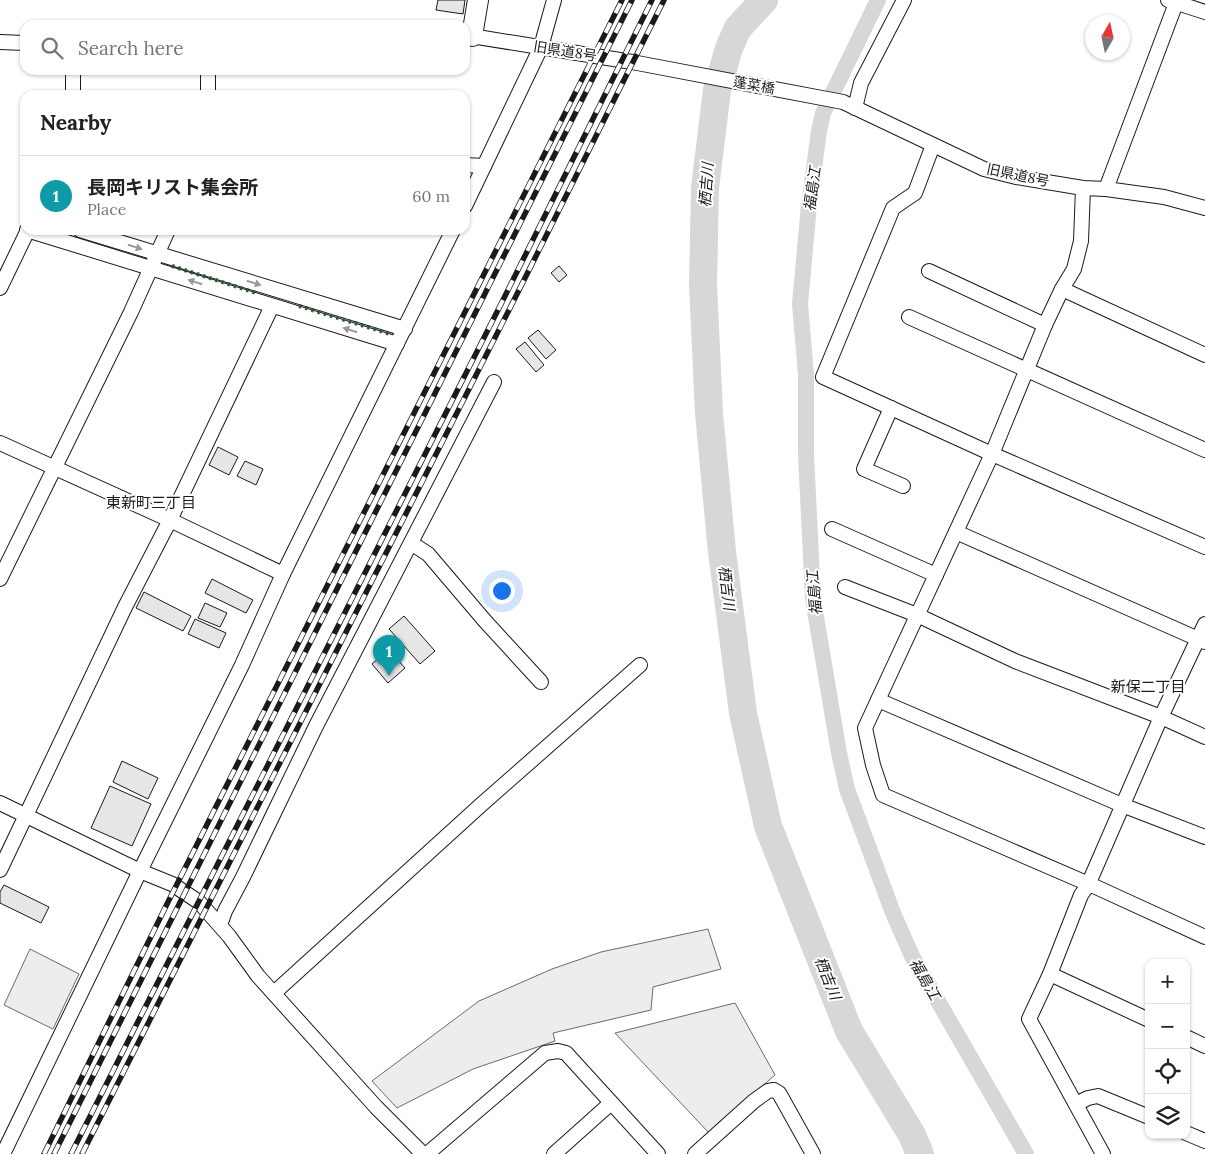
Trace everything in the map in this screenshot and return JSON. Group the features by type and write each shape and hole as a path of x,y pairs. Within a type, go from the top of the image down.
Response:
{"street":[{"path":"470,28 478,0"},
{"path":"470,195 541,47 554,0"},
{"path":"849,105 904,0"},
{"path":"1106,189 1172,1 1205,12"},
{"name":"旧県道8号","path":"470,35 665,68"},
{"path":"0,42 20,43"},
{"name":"蓬菜橋","path":"665,68 849,105"},
{"path":"73,75 73,90"},
{"path":"208,75 208,90"},
{"name":"旧県道8号","path":"849,105 984,169 1016,177 1083,188 1106,189 1164,198 1205,208"},
{"path":"933,145 915,193 893,208 823,377 992,454 1205,547"},
{"path":"470,165 484,166"},
{"path":"1083,188 1081,241 1074,269 1045,325 992,454 864,728 882,795 1205,937"},
{"path":"0,288 25,235"},
{"path":"43,235 396,344"},
{"path":"96,235 405,329"},
{"path":"0,579 131,312 166,235"},
{"path":"3,1154 242,665 283,574 451,235"},
{"path":"929,271 1045,325"},
{"path":"1062,289 1205,355"},
{"path":"0,870 272,306"},
{"path":"909,317 1205,450"},
{"path":"220,925 225,911 244,877 316,726 494,382"},
{"path":"892,408 864,469 903,486"},
{"path":"0,443 170,520 283,574"},
{"path":"832,529 936,575"},
{"path":"956,532 1202,640"},
{"path":"411,543 428,554 485,621 541,682"},
{"path":"845,587 917,615 1015,660 1161,716 1205,737"},
{"path":"1102,1154 1029,1019 1050,974 1081,895 1088,885 1161,716 1202,640 1205,624"},
{"path":"274,993 482,804 640,665"},
{"path":"878,700 1122,804 1205,837"},
{"path":"0,802 140,871 172,884 199,902 220,925 258,976 376,1107 423,1154"},
{"path":"1050,974 1145,1018"},
{"path":"1190,1039 1205,1046"},
{"path":"428,1154 545,1053 558,1051 566,1053 658,1154"},
{"path":"695,1154 754,1101 768,1091 774,1090 779,1093 813,1154"},
{"path":"1076,1104 1088,1098 1098,1096 1145,1115"},
{"path":"554,1154 611,1103"},
{"path":"1190,1135 1205,1141"}],"shaded area":[{"path":"708,929 721,969 653,987 651,1010 553,1033 555,1041 473,1069 397,1108 372,1081 479,1001 552,969 601,952"},
{"path":"30,949 79,974 53,1029 4,1005"},
{"path":"735,1003 775,1075 709,1133 615,1033"}],"building":[{"path":"438,0 465,0 463,14 436,10"},
{"path":"559,266 567,275 559,282 551,273"},
{"path":"538,330 556,350 546,359 528,338"},
{"path":"525,342 544,365 536,372 516,349"},
{"path":"218,447 238,457 229,475 209,465"},
{"path":"245,461 263,469 256,485 237,476"},
{"path":"212,579 253,600 246,613 205,593"},
{"path":"144,592 191,616 183,631 136,608"},
{"path":"205,603 227,613 220,627 198,618"},
{"path":"404,616 435,651 420,664 389,629"},
{"path":"195,619 226,633 219,648 188,634"},
{"path":"396,658 405,668 388,683 372,664 378,659 385,668"},
{"path":"122,761 158,778 148,799 113,782"},
{"path":"110,786 151,804 132,846 91,828"},
{"path":"4,885 49,907 41,923 0,903 0,892"}],"waterway":[{"name":"栖吉川","path":"764,0 738,28 729,48 717,90 705,188 703,285 709,413 722,552 743,713 768,826 849,1031 912,1135 920,1154"},
{"name":"福島江","path":"878,0 823,113 809,205 800,304 806,375 806,454 813,599 839,753 847,789 893,913 912,956 1026,1154"}],"railway":[{"path":"44,1154 168,902 622,0"},
{"path":"54,1154 632,0"},
{"path":"71,1154 501,304 652,0"},
{"path":"82,1154 664,0"}],"hedge":[{"path":"172,266 256,293"},
{"path":"299,306 390,334"}],"place":[{"name":"長岡キリスト集会所","path":"389,676"}],"district":[{"name":"東新町三丁目","path":"151,502"},
{"name":"新保二丁目","path":"1148,686"}]}
